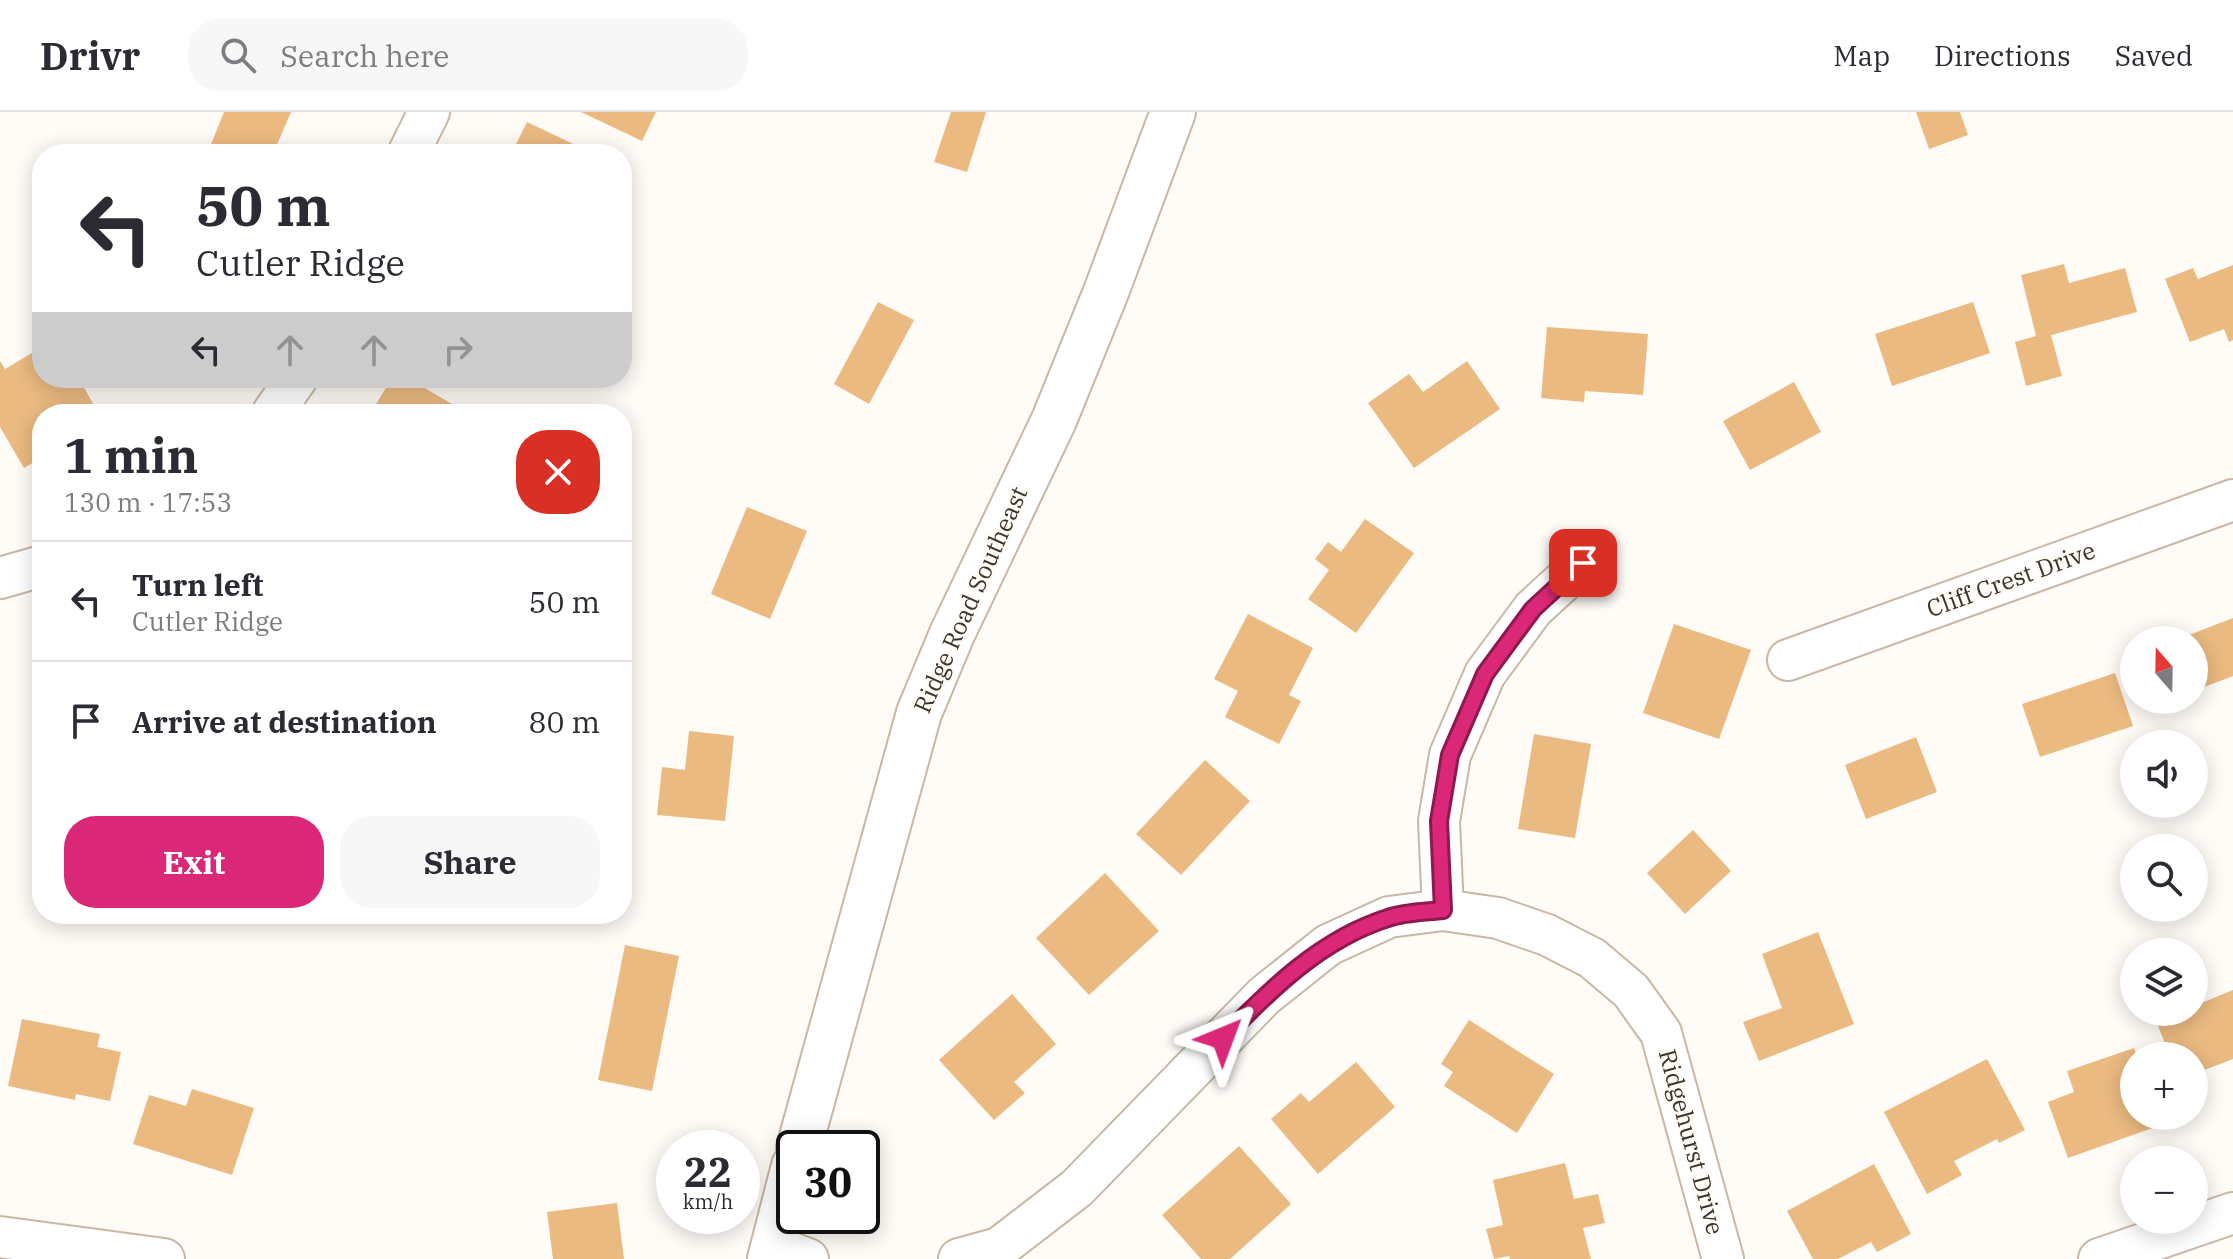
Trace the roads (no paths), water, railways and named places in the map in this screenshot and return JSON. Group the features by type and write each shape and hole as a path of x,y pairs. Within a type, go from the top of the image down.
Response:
{"street":[{"path":"413,144 429,112"},
{"name":"Ridge Road Southeast","path":"804,1130 894,792 919,713 952,634 1060,407 1173,112"},
{"name":"Cliff Crest Drive","path":"1788,660 2233,500"},
{"path":"1443,910 1439,821 1450,755 1485,674 1533,609 1583,563"},
{"path":"0,578 32,569"},
{"name":"Ridgehurst Drive","path":"959,1259 999,1248 1077,1188 1264,996 1328,945 1389,917 1443,910 1498,918 1547,935 1592,958 1631,991 1661,1033 1723,1259"},
{"path":"2099,1259 2233,1213"},
{"path":"783,1255 786,1234"},
{"path":"0,1237 164,1259"}]}
